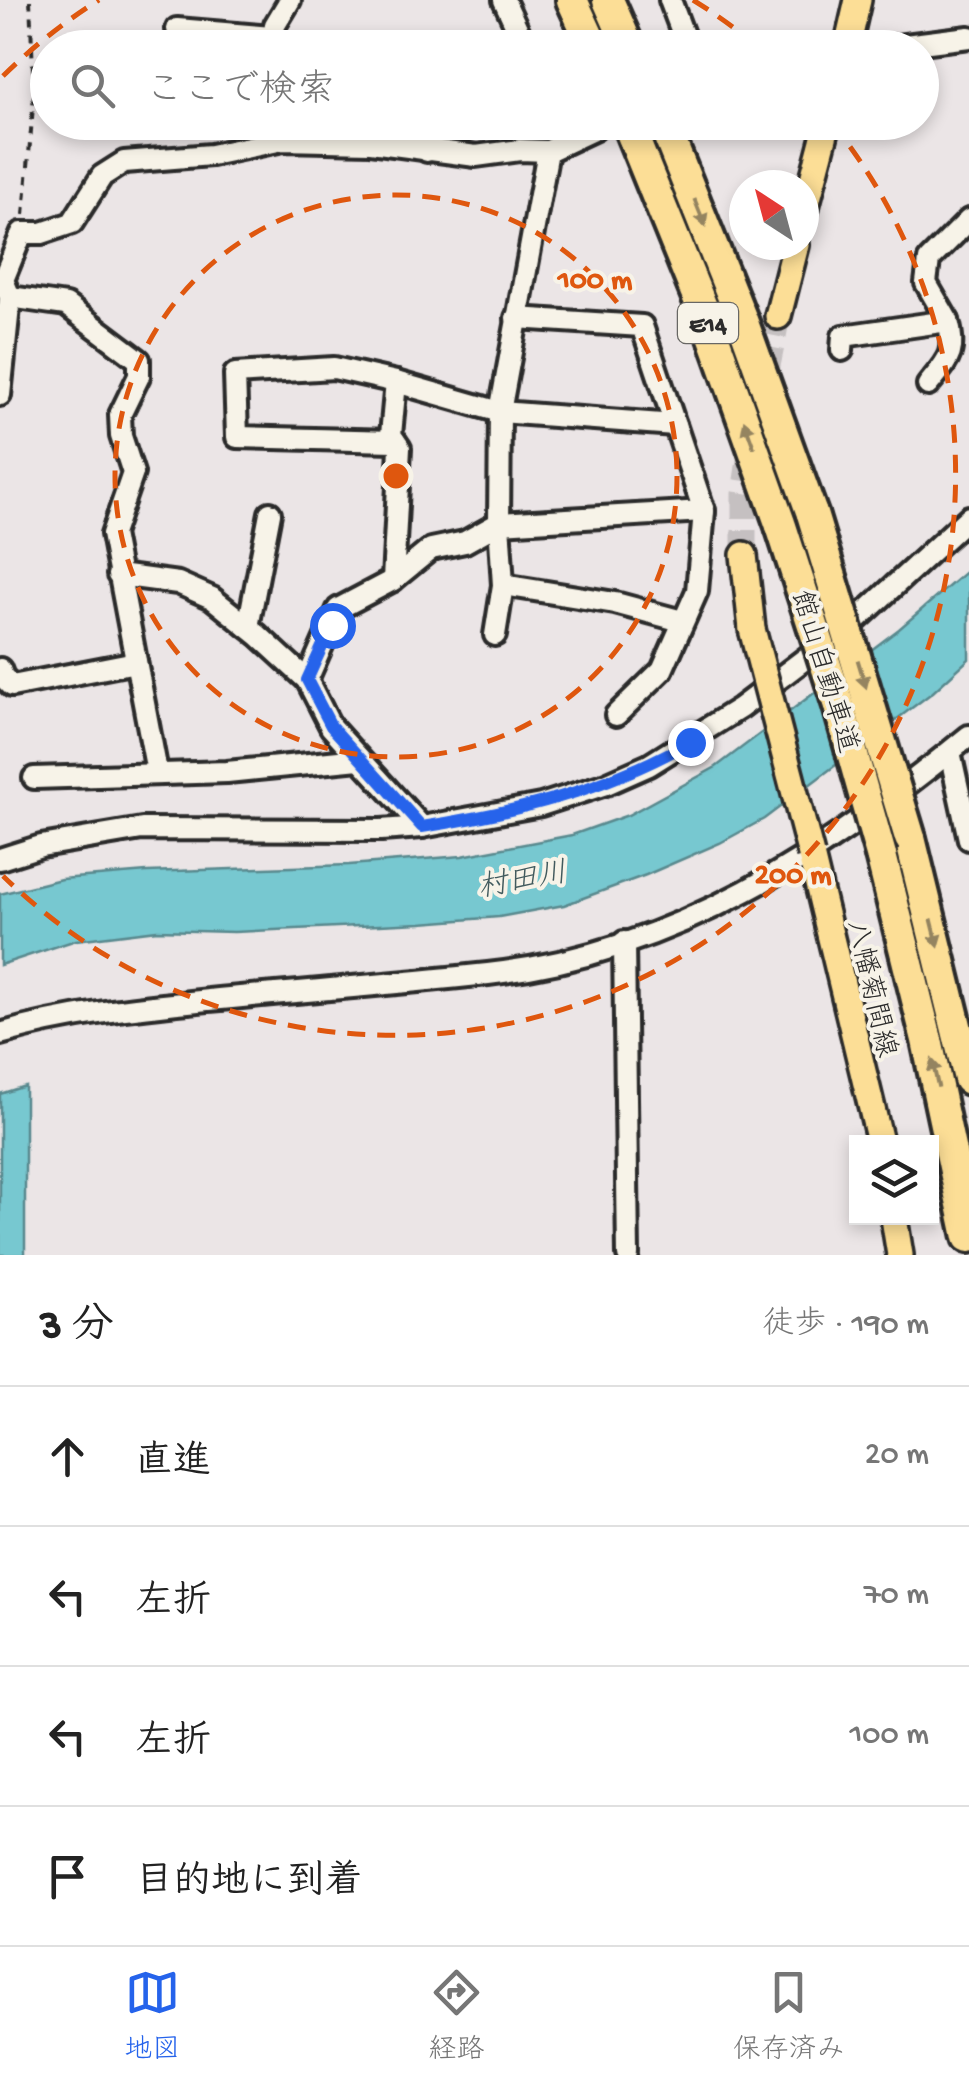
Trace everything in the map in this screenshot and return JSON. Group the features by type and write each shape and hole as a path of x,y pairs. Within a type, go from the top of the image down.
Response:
{"highway":[{"path":"572,0 586,30"},
{"path":"608,0 622,30"},
{"name":"館山自動車道","path":"634,140 712,332 828,669 881,855 935,1073 969,1237"},
{"name":"館山自動車道","path":"670,140 742,320 812,514 910,838 969,1079"}],"main road":[{"path":"851,30 858,0"},
{"path":"815,170 823,140"},
{"path":"778,316 792,260"},
{"name":"八幡菊間線","path":"744,555 752,629 878,1135"},
{"path":"895,1225 900,1255"}],"street":[{"path":"277,30 290,0"},
{"path":"504,0 518,30"},
{"path":"670,0 681,30"},
{"path":"178,28 191,30"},
{"path":"939,41 969,37"},
{"path":"0,394 4,286 22,233 72,223 102,176 124,162 211,155 257,140"},
{"path":"353,140 476,156 548,151"},
{"path":"427,140 427,151"},
{"path":"495,635 503,585 500,412 548,151 558,140"},
{"path":"928,385 951,357 952,338 948,321 926,284 929,260 969,220"},
{"path":"4,286 66,305 139,360 139,376 120,415 121,436 133,474 112,534 157,772"},
{"path":"516,318 642,326 704,512 698,592 662,670 616,715"},
{"path":"842,350 843,336 948,321"},
{"path":"395,442 237,437 235,374 334,368 500,412 675,424"},
{"path":"392,580 400,448 391,435 396,382"},
{"path":"307,680 338,609 392,580 431,549 465,542 500,523 704,512"},
{"path":"248,626 270,513"},
{"path":"0,858 41,846 142,829 422,827 542,805 606,784 676,750 740,708 859,618 969,517"},
{"path":"118,574 178,584 212,598 248,626 307,680 331,726 422,827"},
{"path":"503,585 616,603 682,621"},
{"path":"0,669 12,686 136,662"},
{"path":"0,1034 113,1010 490,974 562,960 624,942 721,906 811,855 969,736"},
{"path":"950,752 969,840"},
{"path":"34,778 227,772 359,759"},
{"path":"624,942 628,1255"}],"path":[{"path":"30,0 31,30"},
{"path":"22,233 30,140"}],"water":[{"name":"村田川","path":"969,569 969,659 933,692 764,819 646,875 564,905 499,917 234,932 157,930 76,940 0,965 0,894 61,879 462,856 572,835 628,815 716,767 899,629"},
{"path":"25,1086 25,1255 0,1255 0,1094"}],"tunnel":[{"path":"744,555 744,494 778,316"}],"route":[{"path":"332,625 307,680 331,726 422,827 542,805 606,784 690,742"}]}
